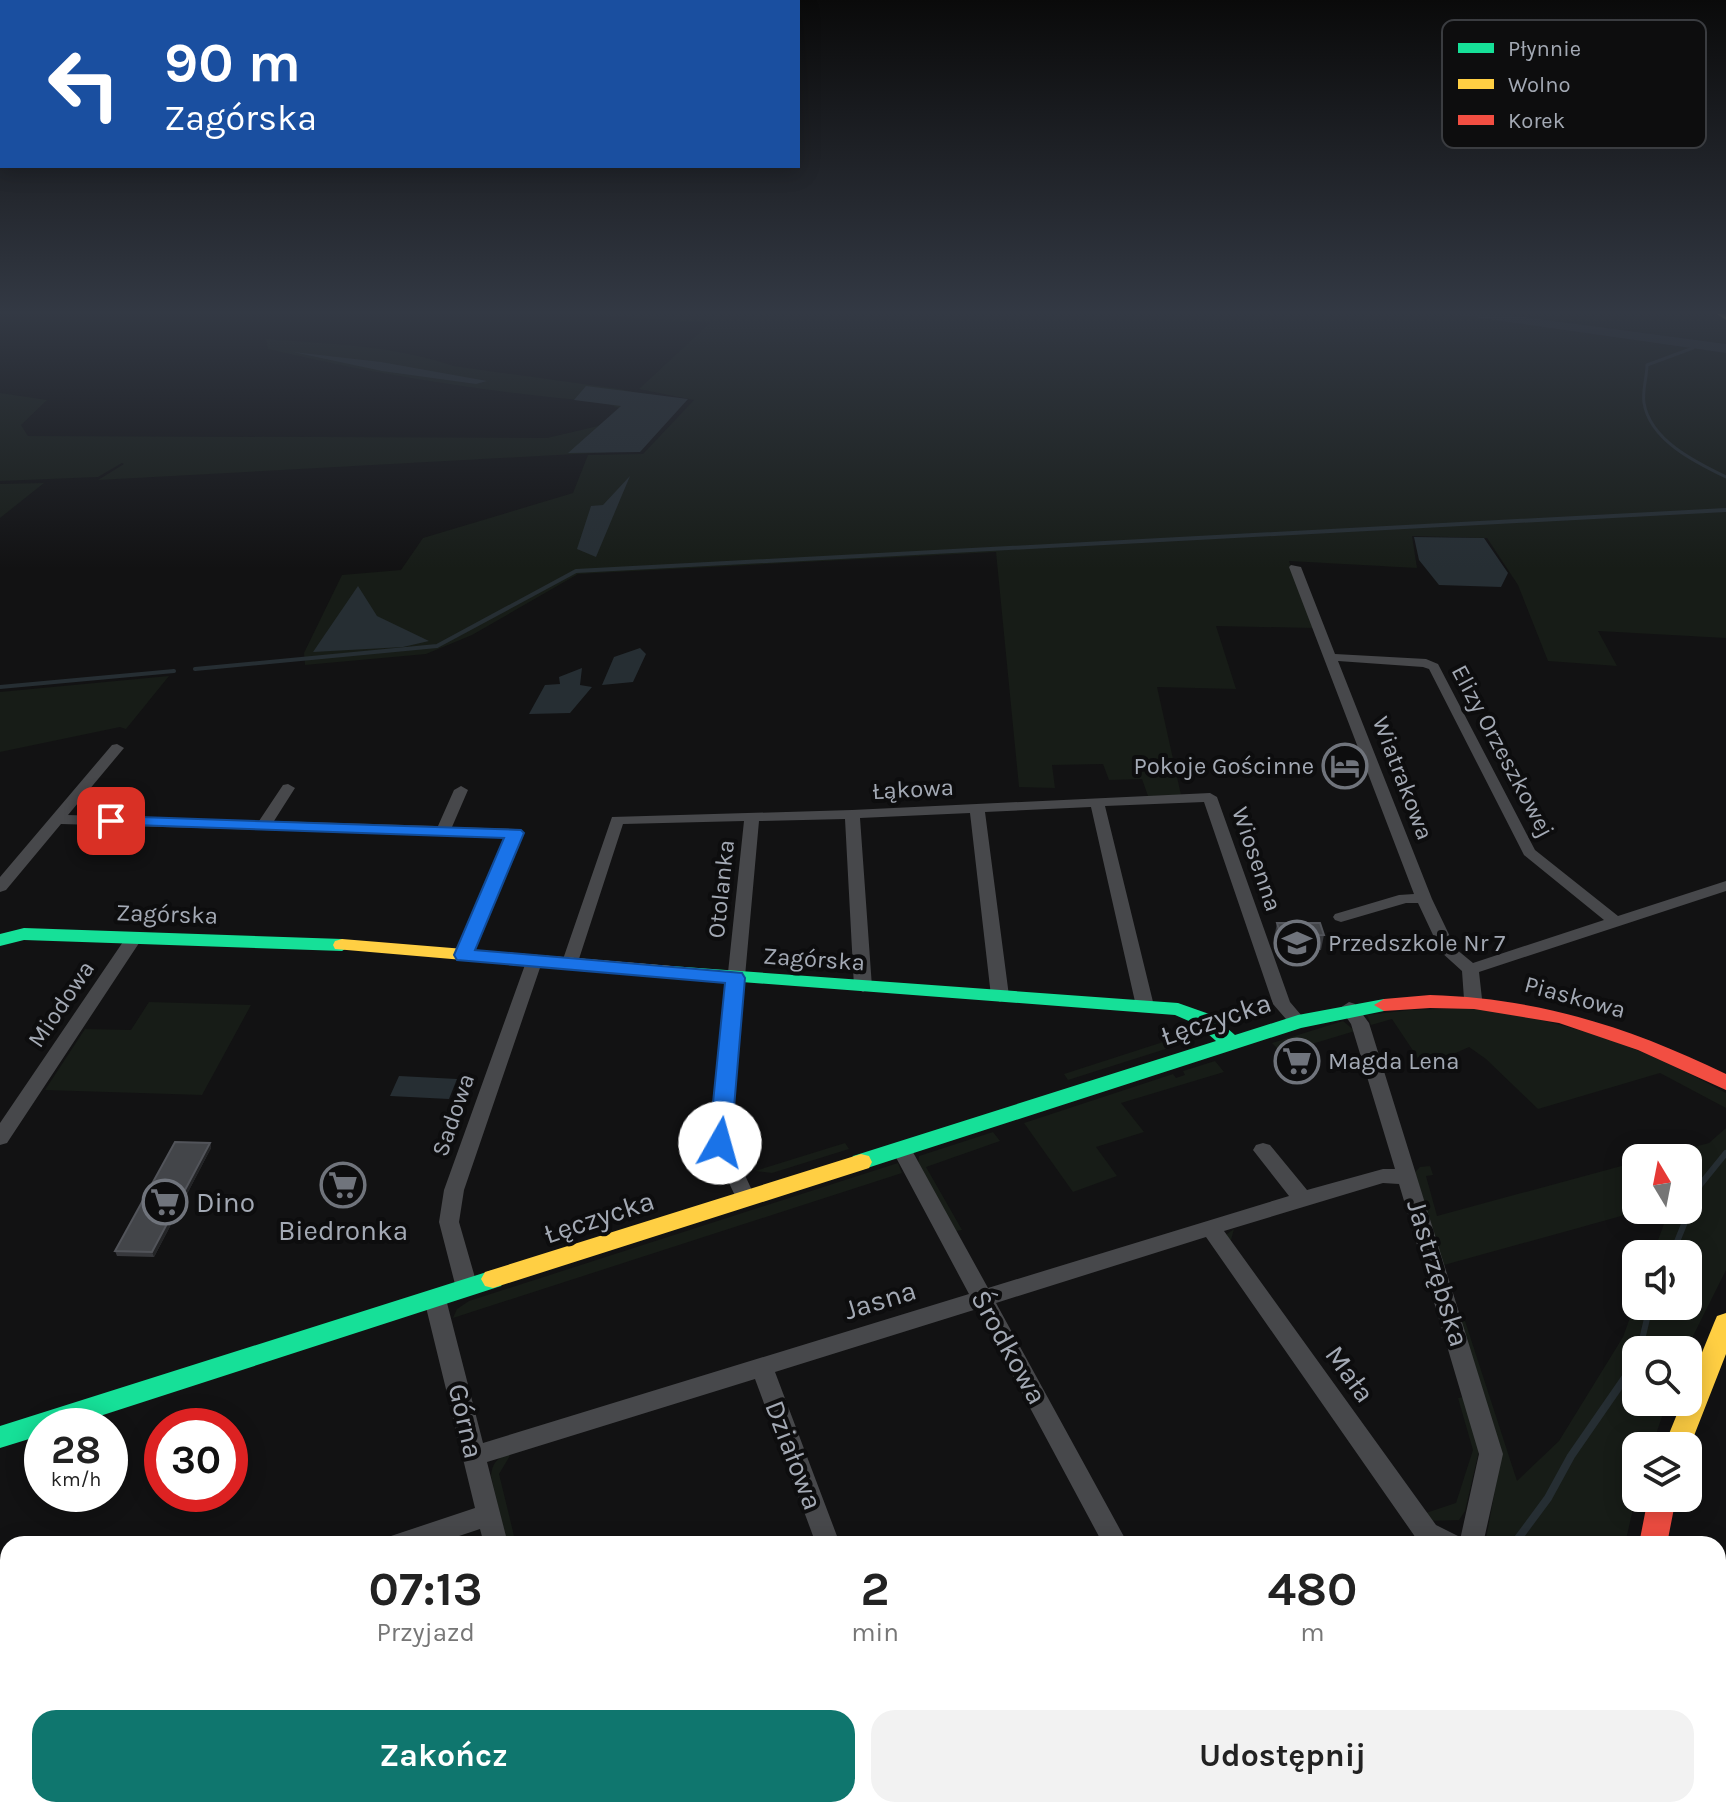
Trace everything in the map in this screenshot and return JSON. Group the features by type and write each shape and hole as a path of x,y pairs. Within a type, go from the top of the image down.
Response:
{"main road":[{"name":"Zagórska","path":"0,940 24,934 323,943 735,978 1145,1006 1192,1013 1216,1028 1231,1043"},
{"name":"Piaskowa","path":"1401,1001 1473,999 1592,1023 1664,1051 1726,1083"},
{"name":"Łęczycka","path":"0,1437 1298,1022 1349,1008 1401,1001"},
{"path":"1683,1432 1726,1323"},
{"path":"1655,1536 1659,1512"}],"street":[{"name":"Wiatrakowa","path":"1295,567 1424,899 1449,952 1470,969"},
{"name":"Elizy Orzeszkowej","path":"1330,657 1426,663 1434,667 1529,852 1615,921"},
{"path":"0,887 117,748"},
{"path":"264,825 288,788"},
{"path":"443,831 461,790"},
{"name":"Łąkowa","path":"569,965 617,820 852,814 1210,797"},
{"name":"Wiosenna","path":"1210,797 1282,1004 1298,1022"},
{"path":"1097,803 1145,1006"},
{"path":"977,808 1000,996"},
{"path":"852,814 863,987"},
{"name":"Otolanka","path":"746,1199 720,1143 752,817"},
{"path":"57,819 515,833 464,955"},
{"path":"1473,999 1470,969 1726,886"},
{"path":"1341,917 1405,898 1424,899"},
{"name":"Miodowa","path":"0,1138 135,937"},
{"name":"Sadowa","path":"467,1288 449,1222 454,1190 534,962"},
{"name":"Jastrzębska","path":"1349,1008 1360,1023 1491,1454 1473,1536"},
{"name":"Środkowa","path":"902,1150 1112,1536"},
{"path":"1263,1150 1303,1199"},
{"name":"Jasna","path":"475,1456 1303,1199 1383,1176 1408,1177"},
{"name":"Mała","path":"1211,1229 1427,1533 1433,1536"},
{"name":"Górna","path":"435,1299 494,1536"},
{"name":"Działowa","path":"761,1366 825,1536"},
{"path":"425,1536 489,1515"}],"shaded area":[{"path":"0,399 47,400 21,425 28,436 547,438 598,426 624,410 603,402 569,399 673,400 631,451 98,480 122,463 98,477 0,481"},
{"path":"688,399 1726,399 1726,638 1598,631 1617,666 1548,661 1518,585 1487,538 1412,536 1417,568 1289,561 1313,628 1216,626 1236,689 1157,687 1181,795 1148,796 1142,779 1109,780 1103,764 1052,765 1055,788 1019,787 996,552 578,574 472,635 426,654 305,665 304,653 342,575 401,570 423,538 573,493 588,455 643,454 694,400"},
{"path":"688,399 640,452 568,453 621,406 574,400"},
{"path":"630,476 596,557 577,549 591,506 603,505"},
{"path":"44,483 0,518 0,484"},
{"path":"1414,537 1484,538 1508,573 1501,587 1439,585 1419,560"},
{"path":"358,586 377,616 429,641 403,647 313,652"},
{"path":"640,648 646,654 633,682 602,685 614,657"},
{"path":"582,668 580,685 592,687 570,713 529,714 545,685 560,684 559,677"},
{"path":"169,676 126,729 120,727 0,752 0,692"},
{"path":"149,1002 251,1005 202,1095 45,1090 85,1029 131,1030"},
{"path":"1476,1008 1544,1021 1635,1049 1726,1093 1726,1108 1660,1073 1538,1109 1486,1059 1469,1047 1424,1067 1392,1019 1371,1025 1367,1015"},
{"path":"1343,1021 1355,1031 1282,1053 1272,1043"},
{"path":"1197,1032 1194,1040 1068,1080 1064,1074"},
{"path":"1215,1061 1224,1072 1121,1103 1144,1132 1096,1147 1117,1176 1073,1192 1024,1123 1173,1074 1176,1078 1185,1075 1183,1071"},
{"path":"399,1076 457,1079 449,1099 390,1096"},
{"path":"1726,1128 1726,1270 1702,1318 1702,1240 1658,1240 1664,1224 1702,1224 1702,1145 1709,1143"},
{"path":"993,1132 1000,1141 926,1167 962,1230 955,1231 918,1164 919,1156"},
{"path":"845,1143 849,1149 772,1173 755,1171"},
{"path":"898,1163 902,1173 453,1318 457,1309 469,1301"},
{"path":"1430,1166 1433,1175 1426,1176 1437,1216 1622,1166 1622,1216 1444,1265 1415,1172 1420,1167"},
{"path":"1234,1229 1230,1244 1423,1514 1456,1503 1473,1450 1458,1398 1465,1397 1479,1451 1465,1511 1459,1520 1426,1521 1226,1241 1227,1234"},
{"path":"1629,1320 1701,1320 1693,1336 1623,1336"},
{"path":"1461,1321 1465,1321 1517,1481 1559,1441 1622,1339 1622,1416 1662,1416 1657,1432 1622,1432 1622,1512 1632,1512 1627,1536 1486,1536 1501,1458"},
{"path":"511,1454 499,1474 514,1536 505,1536 491,1476 496,1461"}],"building":[{"path":"1277,923 1320,923 1324,935 1281,936"},
{"name":"Dino","path":"175,1142 210,1143 152,1252 115,1251"}],"waterway":[{"path":"1644,399 1648,416 1664,439 1688,457 1726,477"},
{"path":"195,669 437,646 576,571 1726,510"},
{"path":"0,687 174,671"},
{"path":"1678,1240 1700,1185 1726,1153"},
{"path":"1643,1336 1647,1320"},
{"path":"1520,1536 1622,1382"}],"traffic: fast":[{"path":"0,940 24,934 342,945"},
{"path":"671,972 1178,1009 1205,1020 1231,1043"},
{"path":"861,1162 1298,1022 1384,1005"},
{"path":"0,1437 493,1279"}],"traffic: slow":[{"path":"342,945 671,972"},
{"path":"493,1279 861,1162"},
{"path":"1683,1432 1726,1323"}],"traffic: jam":[{"path":"1384,1005 1474,1003 1561,1017 1645,1045 1726,1083"},
{"path":"1655,1536 1659,1512"}],"place":[{"name":"Pokoje Gościnne","path":"1345,766"},
{"name":"Przedszkole Nr 7","path":"1297,943"},
{"name":"Magda Lena","path":"1297,1061"},
{"name":"Biedronka","path":"343,1185"},
{"name":"Dino","path":"165,1202"}],"route":[{"path":"111,821 515,833 464,955 735,978 720,1143"}]}
